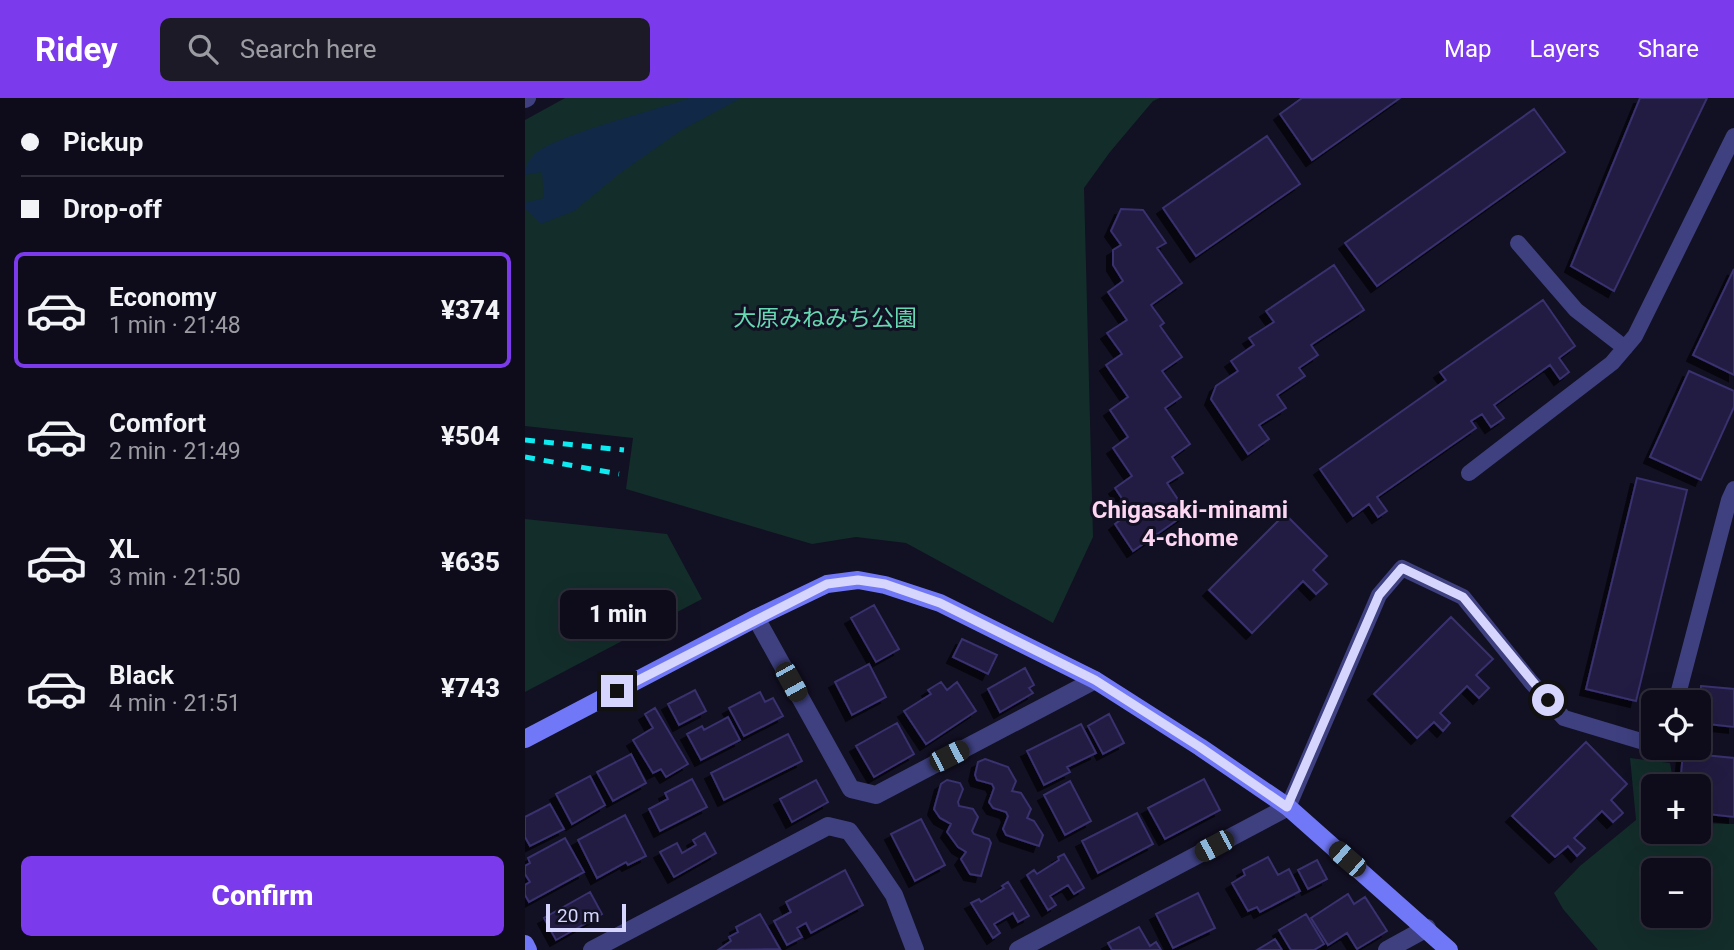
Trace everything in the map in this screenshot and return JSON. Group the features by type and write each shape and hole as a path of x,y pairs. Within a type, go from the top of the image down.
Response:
{"street":[{"path":"525,739 755,618 827,584 858,580 885,584 940,603 1095,680 1200,747 1287,807 1450,950"},
{"path":"755,618 851,789 876,795 1095,680"},
{"path":"1018,950 1287,807"},
{"path":"592,950 828,826 849,831 871,861 894,895 915,950"},
{"path":"1387,950 1427,929"},
{"path":"525,944 528,950"}],"lane":[{"path":"1469,473 1612,363 1636,336 1734,136"},
{"path":"1518,243 1576,310 1625,348"},
{"path":"1679,690 1734,489"},
{"path":"1287,807 1379,595 1402,568 1463,597 1531,682 1564,718 1641,741"}],"green space":[{"name":"大原みねみち公園","path":"565,98 1160,98 1153,101 1084,188 1093,537 1053,623 906,543 856,537 812,544 626,489 633,438 525,426 525,120"},
{"path":"525,519 667,534 702,599 525,692"},
{"path":"1630,758 1670,763 1672,774 1641,774 1641,844 1711,844 1711,823 1734,824 1734,950 1598,950 1563,909 1554,893 1580,866 1636,820"}],"water":[{"path":"689,98 741,98 680,131 619,174 574,211 541,224 525,208 525,203 544,198 542,172 525,175 530,160 543,148 581,132"}],"building":[{"path":"1302,98 1400,98 1312,160 1280,114"},
{"path":"1640,98 1707,98 1614,291 1571,266"},
{"path":"1534,109 1565,152 1377,286 1345,243"},
{"path":"1267,136 1300,184 1196,256 1163,208"},
{"path":"1121,209 1143,210 1166,243 1157,248 1182,283 1151,305 1164,323 1160,326 1182,357 1162,371 1181,397 1165,408 1190,444 1172,457 1183,473 1167,483 1187,513 1133,551 1115,524 1131,512 1115,488 1132,476 1113,448 1128,437 1110,410 1128,397 1106,365 1122,354 1107,333 1127,320 1108,292 1123,281 1113,265 1113,250 1121,245 1111,231"},
{"path":"1334,265 1364,310 1311,345 1318,355 1299,368 1305,376 1277,395 1286,408 1259,425 1269,439 1248,454 1211,399 1216,386 1238,371 1231,361 1254,345 1249,338 1274,322 1266,311"},
{"path":"1734,269 1734,375 1693,355"},
{"path":"1543,300 1575,346 1559,358 1569,372 1560,379 1550,365 1494,405 1504,418 1491,427 1482,414 1471,421 1476,428 1377,497 1387,511 1378,517 1369,504 1353,516 1320,469 1446,380 1440,372"},
{"path":"1689,371 1734,391 1734,407 1701,480 1650,457"},
{"path":"1637,478 1687,490 1636,701 1586,689"},
{"path":"1285,514 1327,556 1313,570 1327,584 1316,594 1303,581 1252,633 1209,590"},
{"path":"874,605 899,649 876,662 851,618"},
{"path":"1451,617 1493,659 1476,675 1489,688 1479,698 1467,686 1440,713 1450,723 1443,731 1434,722 1417,738 1374,694"},
{"path":"962,639 997,655 988,674 953,657"},
{"path":"869,664 886,697 852,715 835,682"},
{"path":"1025,668 1034,685 1029,688 1033,693 1000,712 988,689"},
{"path":"941,682 947,690 957,682 976,711 926,744 904,711 931,694 928,690"},
{"path":"1701,686 1734,689 1734,727 1711,724 1711,690 1701,690"},
{"path":"695,690 706,711 679,725 668,704"},
{"path":"760,692 765,702 773,698 783,716 744,736 729,708"},
{"path":"655,708 688,764 666,777 661,769 653,773 633,740 653,728 645,714"},
{"path":"1109,714 1124,743 1103,754 1088,726"},
{"path":"728,717 740,740 701,760 687,734 702,726 704,730"},
{"path":"897,723 914,754 874,777 856,746"},
{"path":"1081,724 1096,753 1067,767 1070,772 1044,785 1027,751"},
{"path":"788,734 802,761 724,800 711,773"},
{"path":"1586,742 1627,784 1611,800 1623,813 1613,822 1602,811 1574,838 1585,848 1577,856 1568,846 1555,857 1512,816"},
{"path":"631,754 646,783 613,801 597,772"},
{"path":"1711,756 1734,758 1734,817 1711,814 1711,774 1681,774 1682,760 1711,760"},
{"path":"985,759 1008,767 1016,781 1012,791 1021,793 1031,809 1027,818 1034,821 1043,835 1039,846 1006,835 1003,829 1008,816 1006,812 993,808 989,802 994,788 992,784 977,780 975,775 978,762"},
{"path":"590,776 605,805 572,824 556,794"},
{"path":"692,779 707,807 660,831 649,809 668,799 665,793"},
{"path":"1204,779 1220,810 1165,839 1148,808"},
{"path":"816,780 828,802 792,822 780,799"},
{"path":"947,780 960,783 963,789 959,806 973,809 978,817 972,831 989,839 991,843 981,876 970,874 961,859 966,852 958,847 947,832 951,824 940,818 934,809 941,784"},
{"path":"1070,781 1091,821 1065,835 1044,795"},
{"path":"550,804 564,829 530,846 525,837 525,817"},
{"path":"1137,813 1153,844 1098,873 1082,841"},
{"path":"625,815 646,856 628,865 626,862 597,878 578,840"},
{"path":"921,819 945,865 915,881 891,834"},
{"path":"705,833 716,853 674,877 660,852 677,843 682,853 696,845 693,840"},
{"path":"565,838 584,872 529,902 525,895 525,885 530,882 525,874 525,866 530,863 528,858"},
{"path":"1064,854 1084,888 1074,894 1068,885 1050,896 1056,905 1048,910 1027,875 1034,870 1037,874"},
{"path":"1268,857 1278,875 1289,869 1300,891 1260,912 1257,907 1248,911 1232,883 1245,875 1243,870"},
{"path":"1317,860 1327,879 1308,889 1298,870"},
{"path":"845,870 863,905 811,933 806,923 797,928 802,937 787,945 774,921 791,912 786,902"},
{"path":"1008,882 1029,916 1018,922 1013,913 994,924 1000,933 993,938 971,903 979,899 981,902 1004,888 1002,886"},
{"path":"590,892 602,914 556,940 544,918"},
{"path":"1198,893 1215,928 1173,948 1156,914"},
{"path":"1348,894 1354,904 1365,897 1387,931 1357,949 1347,933 1328,945 1311,918"},
{"path":"760,914 780,949 718,950 731,941 729,937 738,932 736,927"},
{"path":"1306,914 1324,944 1314,950 1291,950 1279,930"},
{"path":"1139,927 1150,946 1156,942 1161,950 1112,950 1108,943"},
{"path":"1275,939 1282,950 1257,950"}],"railway":[{"path":"525,440 624,450"},
{"path":"525,457 619,474"}],"district":[{"name":"Chigasaki-minami 4-chome","path":"1190,524"}],"route":[{"path":"617,691 755,618 827,584 858,580 885,584 940,603 1095,680 1287,807 1379,595 1402,568 1463,597 1548,700"}]}
